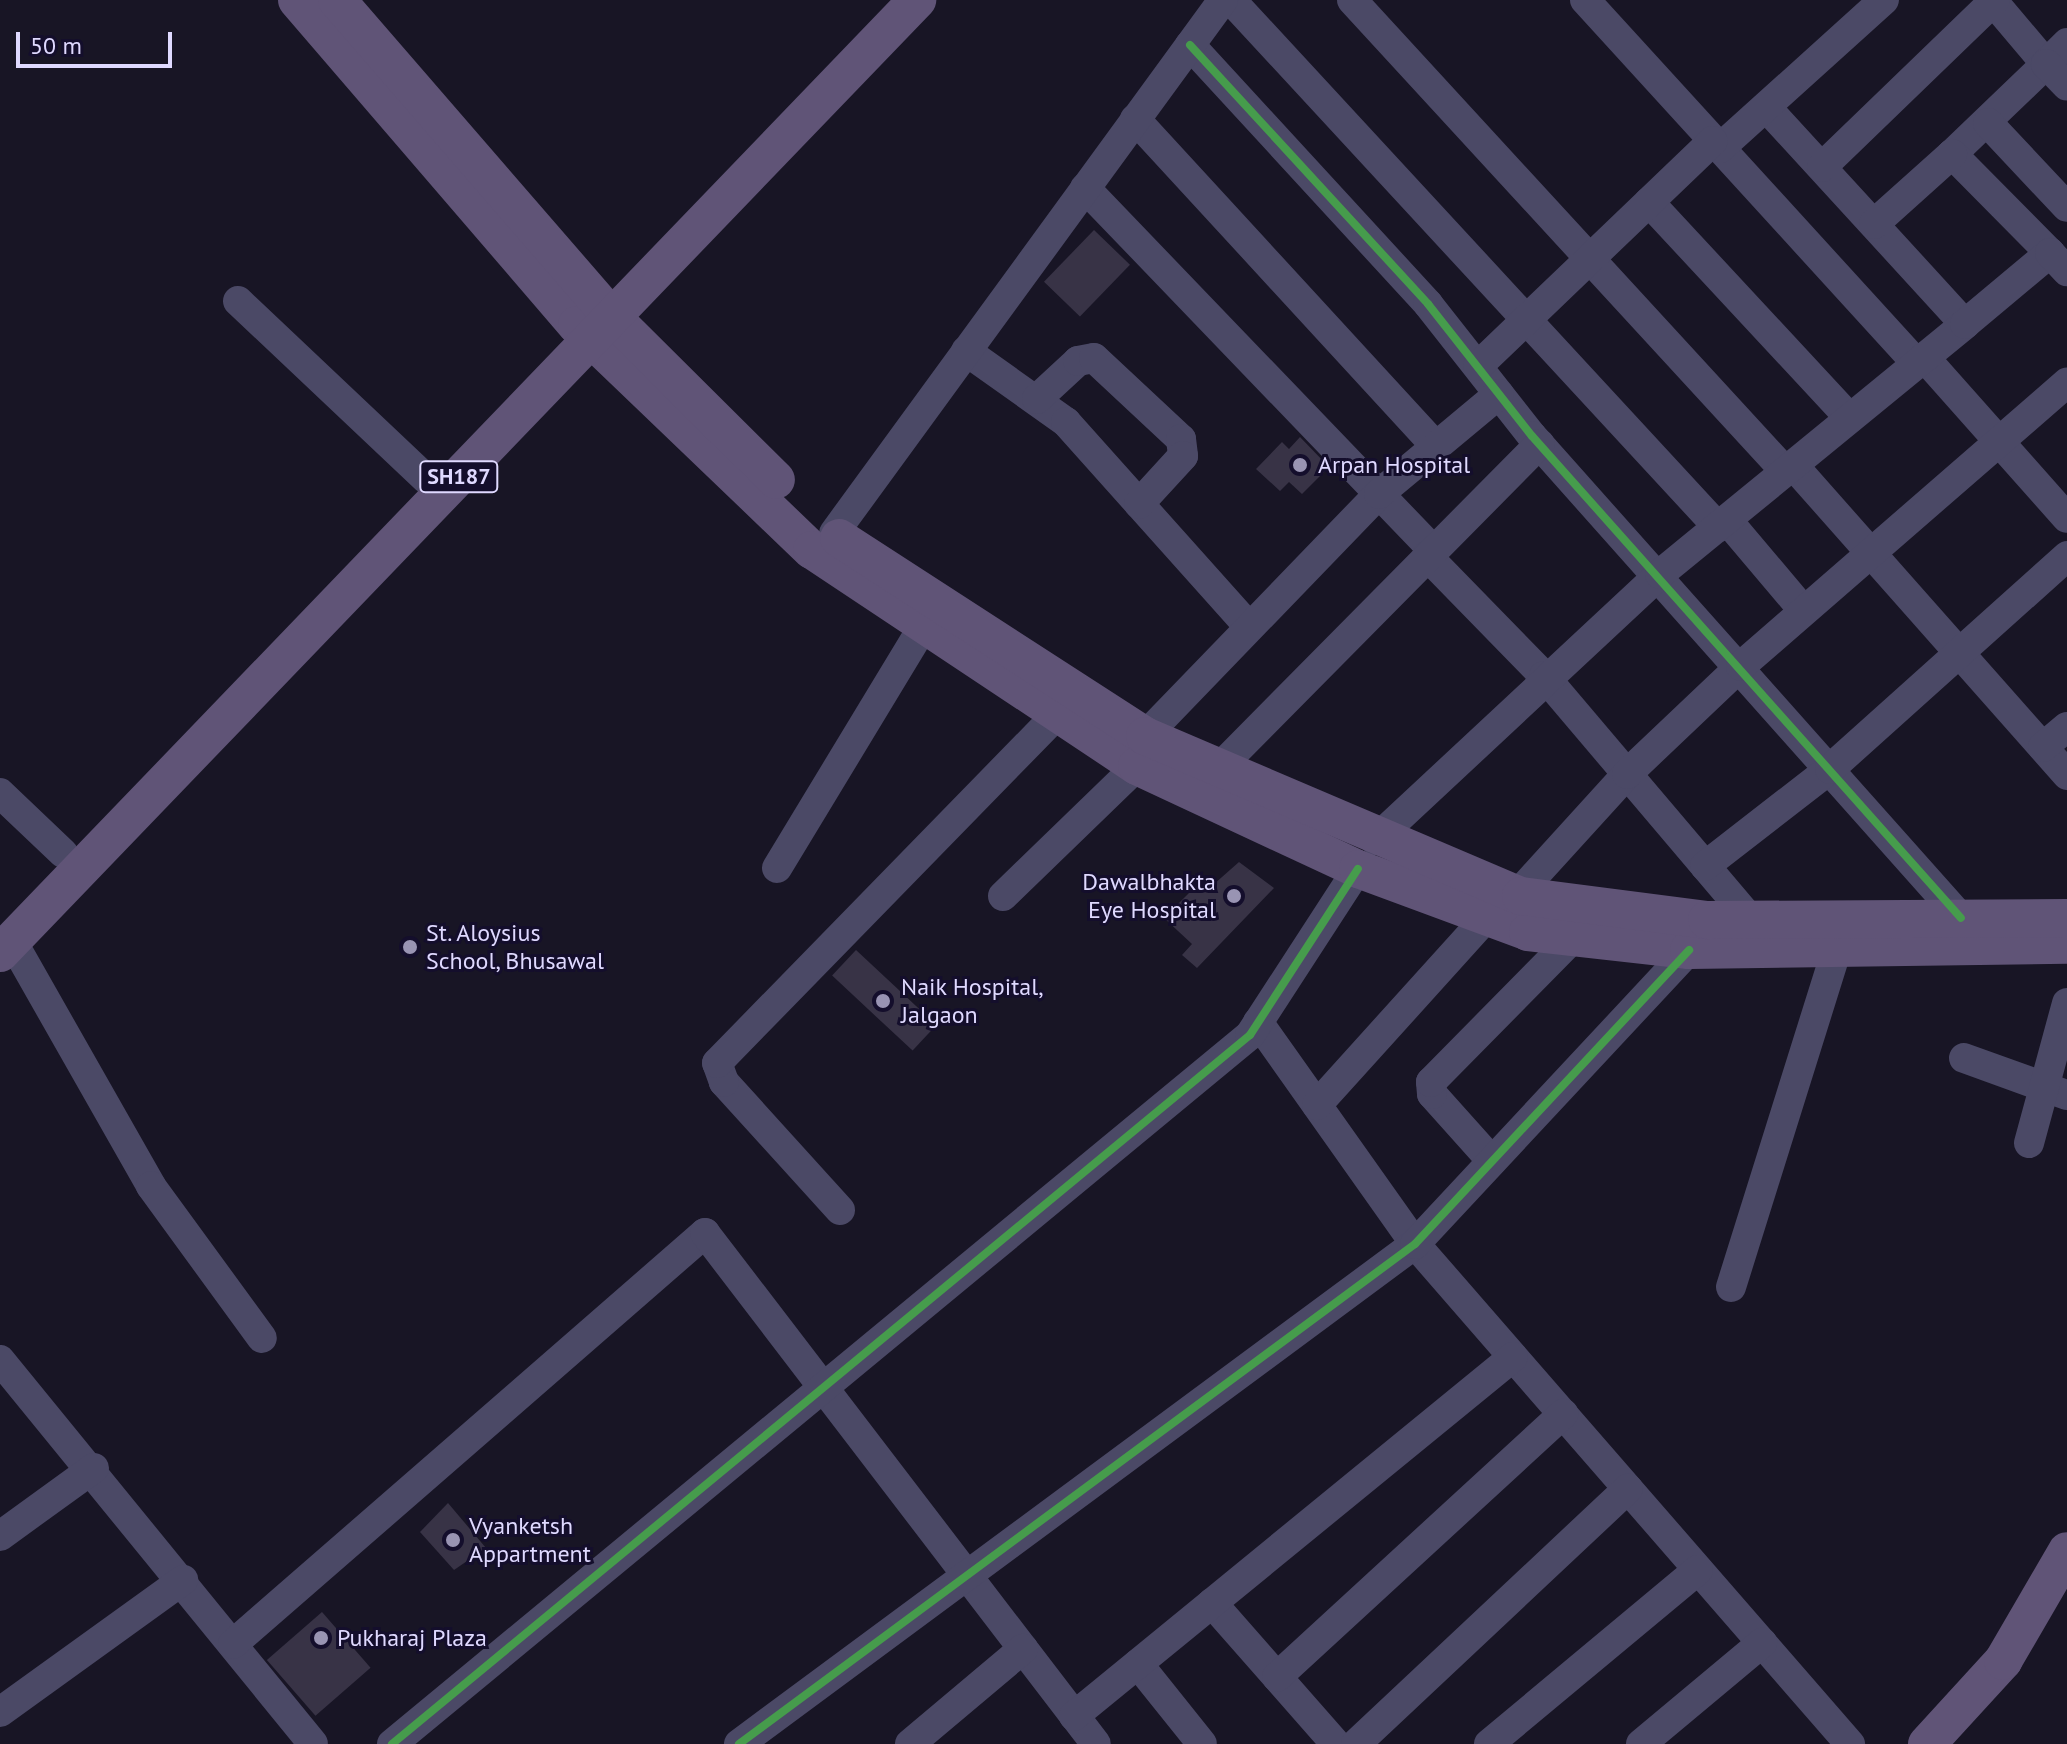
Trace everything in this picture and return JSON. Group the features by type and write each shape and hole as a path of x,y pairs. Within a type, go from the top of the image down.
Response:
{"main road":[{"path":"297,0 384,77 595,321 812,550 1057,715 1366,855 1517,895 1707,920 2067,918"},
{"path":"337,0 384,77"},
{"name":"SH187","path":"845,60 888,0"},
{"name":"SH187","path":"4,937 845,60 917,0"},
{"path":"595,321 834,533 1141,751 1216,771 1486,918 1574,937 1689,950 1838,945 2067,945"},
{"name":"SH187","path":"4,937 63,853 426,479 595,321"},
{"path":"1927,1744 2003,1661 2067,1551"}],"street":[{"path":"834,533 1223,0"},
{"path":"1231,0 1523,321 1803,610"},
{"path":"1352,0 1589,260 1869,551 2067,775"},
{"path":"1585,0 1717,145 1998,440 2067,518"},
{"path":"1478,366 1649,202 1766,107 1884,0"},
{"path":"1822,167 1993,0 2056,54 2067,86"},
{"path":"1190,45 1478,366 1540,444 1660,574 1961,918"},
{"path":"1874,224 1988,123 2056,54"},
{"path":"1766,107 1965,324"},
{"path":"1135,119 1436,446"},
{"path":"1988,123 2067,207"},
{"path":"392,1744 824,1389 1258,1022 1366,855 1544,676 1660,574 1920,360 1965,324 2059,262 1952,154"},
{"path":"1085,188 1379,494 1544,676 1749,918"},
{"path":"1649,202 1850,418"},
{"path":"238,301 426,479"},
{"path":"966,351 1037,399 1139,504 1249,627"},
{"path":"1037,399 1078,361 1094,358 1181,439 1183,456 1139,504"},
{"path":"1517,895 1627,774 1741,666 1869,551 2067,383"},
{"path":"1003,896 1141,751 1249,627 1379,494 1499,394"},
{"path":"1216,771 1540,444"},
{"path":"1705,866 1830,769 2067,556"},
{"path":"777,868 923,627"},
{"path":"840,1210 724,1082 717,1063 1057,715"},
{"path":"2043,747 2067,727"},
{"path":"0,793 63,853"},
{"path":"1317,1105 1486,918"},
{"path":"4,937 151,1186 262,1338"},
{"path":"1492,1161 1432,1094 1431,1082 1574,937"},
{"path":"1731,1287 1838,945"},
{"path":"742,1743 1415,1244 1689,950"},
{"path":"2029,1143 2056,1091 2065,1020"},
{"path":"1258,1022 1415,1244 1850,1744"},
{"path":"1964,1058 2056,1091"},
{"path":"233,1644 705,1233 1096,1744"},
{"path":"1074,1716 1513,1357"},
{"path":"0,1360 94,1468 313,1744"},
{"path":"1277,1677 1563,1414"},
{"path":"0,1536 94,1468"},
{"path":"1356,1744 1628,1489"},
{"path":"1489,1744 1698,1570"},
{"path":"0,1712 183,1580"},
{"path":"1212,1603 1336,1744"},
{"path":"1641,1744 1762,1643"},
{"path":"910,1744 1023,1649"},
{"path":"1138,1664 1202,1744"}],"building":[{"path":"1094,230 1130,265 1080,317 1044,282"},
{"path":"1300,437 1329,467 1302,494 1289,482 1280,491 1256,469 1282,442 1289,449"},
{"path":"1239,862 1274,888 1197,968 1182,955 1192,944 1164,918 1197,885 1205,892"},
{"path":"856,950 936,1025 913,1051 832,976"},
{"name":"Vyanketsh Appartment","path":"448,1503 486,1548 454,1570 420,1532"},
{"name":"Pukharaj Plaza","path":"322,1612 371,1668 315,1716 267,1660"}],"cycle path":[{"path":"1190,45 1428,304 1532,436 1961,918"},
{"path":"392,1744 1250,1035 1358,869"},
{"path":"739,1744 1415,1244 1689,950"}],"place":[{"name":"Arpan Hospital","path":"1300,465"},
{"name":"Dawalbhakta Eye Hospital","path":"1234,896"},
{"name":"St. Aloysius School, Bhusawal","path":"410,947"},
{"name":"Naik Hospital, Jalgaon","path":"883,1001"},
{"name":"Vyanketsh Appartment","path":"453,1540"},
{"name":"Pukharaj Plaza","path":"321,1638"}]}
